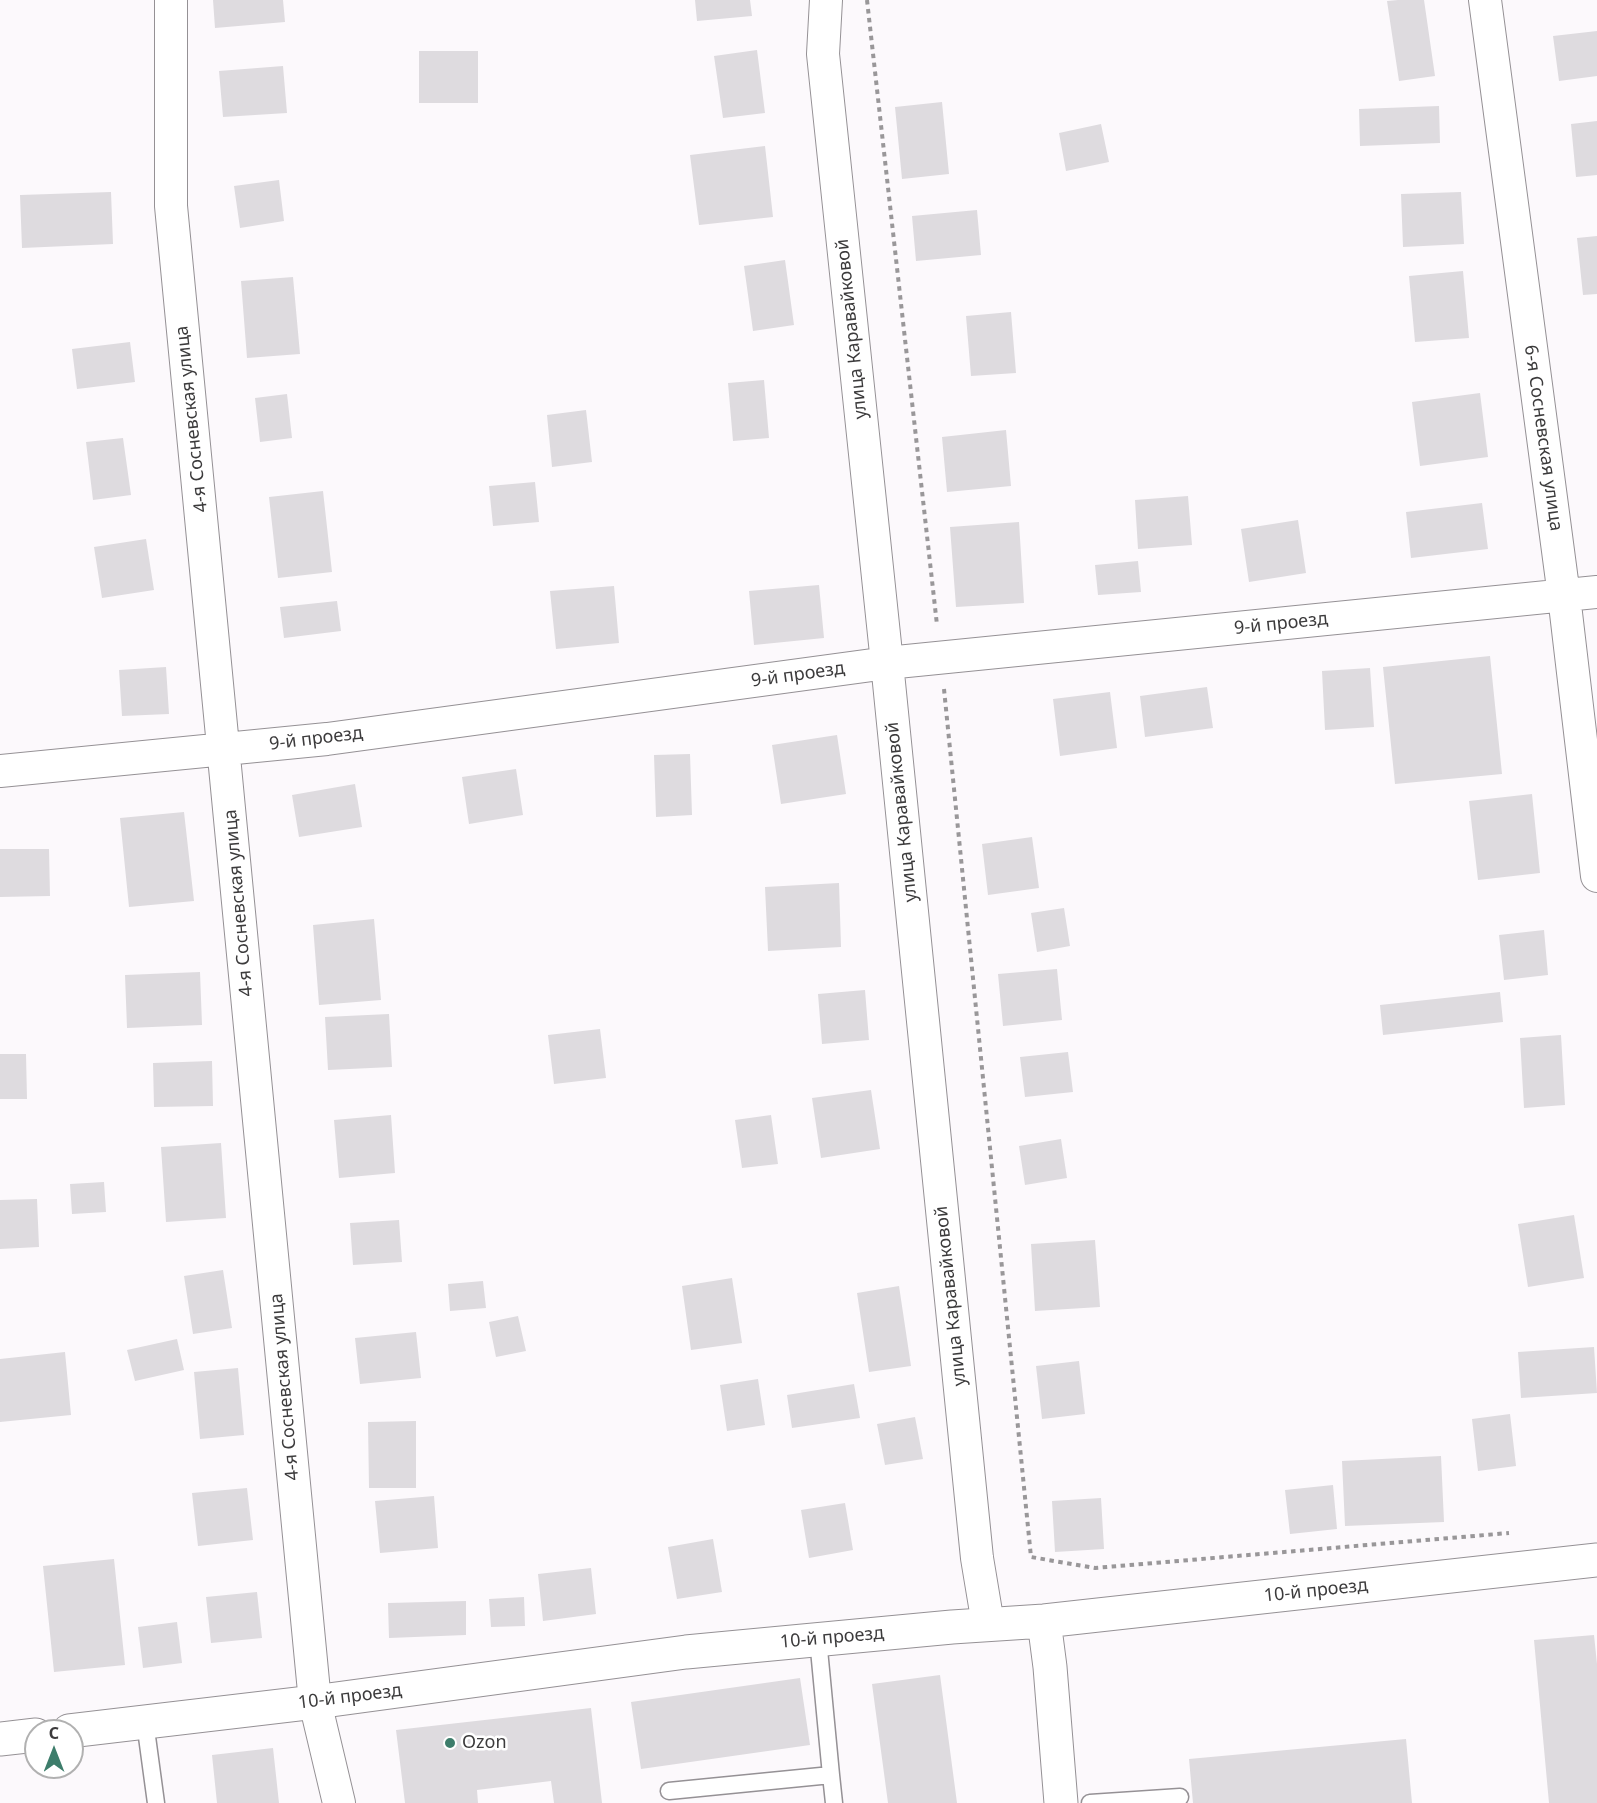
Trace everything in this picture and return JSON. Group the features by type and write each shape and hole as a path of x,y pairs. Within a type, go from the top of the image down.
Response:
{"main road":[{"name":"10-й проезд","path":"84,1729 315,1702 686,1652 988,1624 1044,1621 1597,1560"},
{"path":"1044,1621 1061,1803"},
{"path":"0,1739 24,1736"}],"street":[{"name":"4-я Сосневская улица","path":"171,0 171,206 315,1702 339,1803"},
{"name":"улица Каравайковой","path":"826,0 823,54 977,1558 988,1624"},
{"name":"6-я Сосневская улица","path":"1485,0 1564,596 1597,876"},
{"name":"9-й проезд","path":"0,771 339,737 887,663 1597,592"}],"lane":[{"path":"818,1639 834,1803"},
{"path":"145,1722 156,1803"},
{"path":"669,1791 831,1775"},
{"path":"1090,1803 1180,1797"}],"path":[{"path":"867,0 941,657 1031,1557 1095,1568 1513,1533"}],"building":[{"path":"213,0 283,0 285,22 215,28"},
{"path":"695,0 750,0 752,16 697,21"},
{"path":"1424,0 1435,76 1399,81 1387,1"},
{"path":"1597,31 1597,76 1559,81 1553,36"},
{"path":"757,50 765,113 723,118 714,56"},
{"path":"419,51 478,51 478,103 419,103"},
{"path":"283,66 287,113 223,117 219,71"},
{"path":"942,102 949,174 902,179 895,107"},
{"path":"1439,106 1440,143 1360,146 1359,109"},
{"path":"1597,121 1597,175 1576,177 1571,124"},
{"path":"1101,124 1109,162 1066,171 1059,133"},
{"path":"765,146 773,217 699,225 690,155"},
{"path":"279,180 284,221 240,228 234,186"},
{"path":"111,192 113,244 22,248 20,195"},
{"path":"1461,192 1464,244 1403,247 1401,194"},
{"path":"977,210 981,255 916,261 912,216"},
{"path":"1597,236 1597,294 1583,295 1577,238"},
{"path":"785,260 794,325 753,331 744,266"},
{"path":"1463,271 1469,338 1415,342 1409,276"},
{"path":"293,277 300,354 247,358 241,281"},
{"path":"1011,312 1016,373 971,376 966,316"},
{"path":"130,342 135,382 77,389 72,349"},
{"path":"764,380 769,438 733,441 728,383"},
{"path":"1480,393 1488,457 1420,466 1412,402"},
{"path":"287,394 292,438 260,442 255,398"},
{"path":"586,410 592,462 552,467 547,415"},
{"path":"1006,430 1011,486 947,492 942,437"},
{"path":"123,438 131,495 93,500 86,442"},
{"path":"535,482 539,522 493,526 489,486"},
{"path":"323,491 332,572 278,578 269,497"},
{"path":"1188,496 1192,545 1138,549 1135,500"},
{"path":"1482,503 1488,549 1411,558 1406,512"},
{"path":"1298,520 1306,573 1249,582 1241,529"},
{"path":"1019,522 1024,603 956,607 950,527"},
{"path":"146,539 154,590 102,598 94,547"},
{"path":"1138,561 1141,592 1098,595 1095,565"},
{"path":"819,585 824,638 754,645 749,591"},
{"path":"614,586 619,643 556,649 550,591"},
{"path":"337,601 341,631 284,638 280,607"},
{"path":"1490,656 1502,774 1395,784 1383,667"},
{"path":"166,667 169,714 122,716 119,670"},
{"path":"1370,668 1374,727 1325,730 1322,671"},
{"path":"1207,687 1213,728 1145,737 1140,696"},
{"path":"1110,692 1117,748 1060,756 1053,699"},
{"path":"837,735 846,794 781,804 772,745"},
{"path":"690,754 692,815 656,817 654,755"},
{"path":"516,769 523,815 469,824 462,777"},
{"path":"355,784 362,827 299,837 292,795"},
{"path":"1532,794 1540,873 1478,880 1469,801"},
{"path":"184,812 194,901 129,907 120,818"},
{"path":"1032,837 1039,888 988,895 982,844"},
{"path":"0,849 49,849 50,896 0,897"},
{"path":"839,883 841,947 768,951 765,887"},
{"path":"1064,908 1070,946 1037,952 1031,913"},
{"path":"374,919 381,1000 319,1005 313,925"},
{"path":"1544,930 1548,975 1504,980 1499,935"},
{"path":"1057,969 1062,1020 1003,1026 998,974"},
{"path":"200,972 202,1025 127,1028 125,975"},
{"path":"865,990 869,1040 822,1044 818,994"},
{"path":"1500,992 1503,1022 1383,1035 1380,1005"},
{"path":"389,1014 392,1067 328,1070 325,1017"},
{"path":"600,1029 606,1078 554,1084 548,1035"},
{"path":"1561,1035 1565,1105 1524,1108 1520,1038"},
{"path":"1068,1052 1073,1092 1025,1097 1020,1057"},
{"path":"0,1054 26,1054 27,1099 0,1099"},
{"path":"212,1061 213,1106 154,1107 153,1063"},
{"path":"871,1090 880,1149 821,1158 812,1098"},
{"path":"391,1115 395,1173 339,1178 334,1120"},
{"path":"771,1115 778,1164 742,1168 735,1120"},
{"path":"1061,1139 1067,1178 1025,1185 1019,1146"},
{"path":"221,1143 226,1218 166,1222 161,1147"},
{"path":"104,1182 106,1212 72,1214 70,1184"},
{"path":"37,1199 39,1247 0,1249 0,1200"},
{"path":"1574,1215 1584,1278 1528,1287 1518,1224"},
{"path":"399,1220 402,1262 353,1265 350,1223"},
{"path":"1095,1240 1100,1307 1035,1311 1031,1244"},
{"path":"223,1270 232,1328 193,1334 184,1276"},
{"path":"732,1278 742,1343 691,1350 682,1286"},
{"path":"483,1281 486,1308 450,1311 448,1284"},
{"path":"899,1286 911,1366 869,1372 857,1293"},
{"path":"518,1316 526,1351 496,1357 489,1322"},
{"path":"416,1332 421,1378 360,1384 355,1338"},
{"path":"177,1339 184,1370 135,1381 127,1350"},
{"path":"1594,1347 1597,1393 1521,1398 1518,1352"},
{"path":"65,1352 71,1415 0,1422 0,1359"},
{"path":"1079,1361 1085,1414 1042,1419 1036,1366"},
{"path":"238,1368 244,1435 200,1439 194,1372"},
{"path":"758,1379 765,1425 727,1431 720,1385"},
{"path":"854,1384 860,1418 792,1428 787,1395"},
{"path":"1510,1414 1516,1466 1478,1471 1472,1419"},
{"path":"915,1417 923,1459 885,1465 877,1424"},
{"path":"416,1421 416,1488 369,1488 368,1422"},
{"path":"1441,1456 1444,1522 1345,1526 1342,1461"},
{"path":"1333,1485 1337,1529 1290,1534 1285,1490"},
{"path":"247,1488 253,1540 198,1546 192,1493"},
{"path":"434,1496 438,1548 380,1553 375,1501"},
{"path":"1101,1498 1104,1549 1055,1552 1052,1501"},
{"path":"845,1503 853,1550 809,1558 801,1510"},
{"path":"713,1539 722,1592 677,1599 668,1547"},
{"path":"114,1559 125,1665 54,1672 43,1566"},
{"path":"591,1568 596,1614 543,1621 538,1574"},
{"path":"257,1592 262,1638 211,1643 206,1597"},
{"path":"524,1597 525,1626 491,1627 489,1599"},
{"path":"466,1601 466,1635 389,1638 388,1603"},
{"path":"177,1622 182,1663 143,1668 138,1627"},
{"path":"1594,1635 1597,1664 1597,1803 1549,1803 1534,1640"},
{"path":"940,1675 957,1803 888,1803 872,1684"},
{"path":"800,1678 810,1745 641,1769 631,1702"},
{"path":"591,1708 602,1803 554,1803 551,1781 477,1790 478,1803 405,1803 396,1730"},
{"path":"1406,1739 1412,1803 1193,1803 1189,1759"},
{"path":"273,1748 279,1803 217,1803 212,1755"}],"place":[{"name":"Ozon","path":"450,1743"}]}
